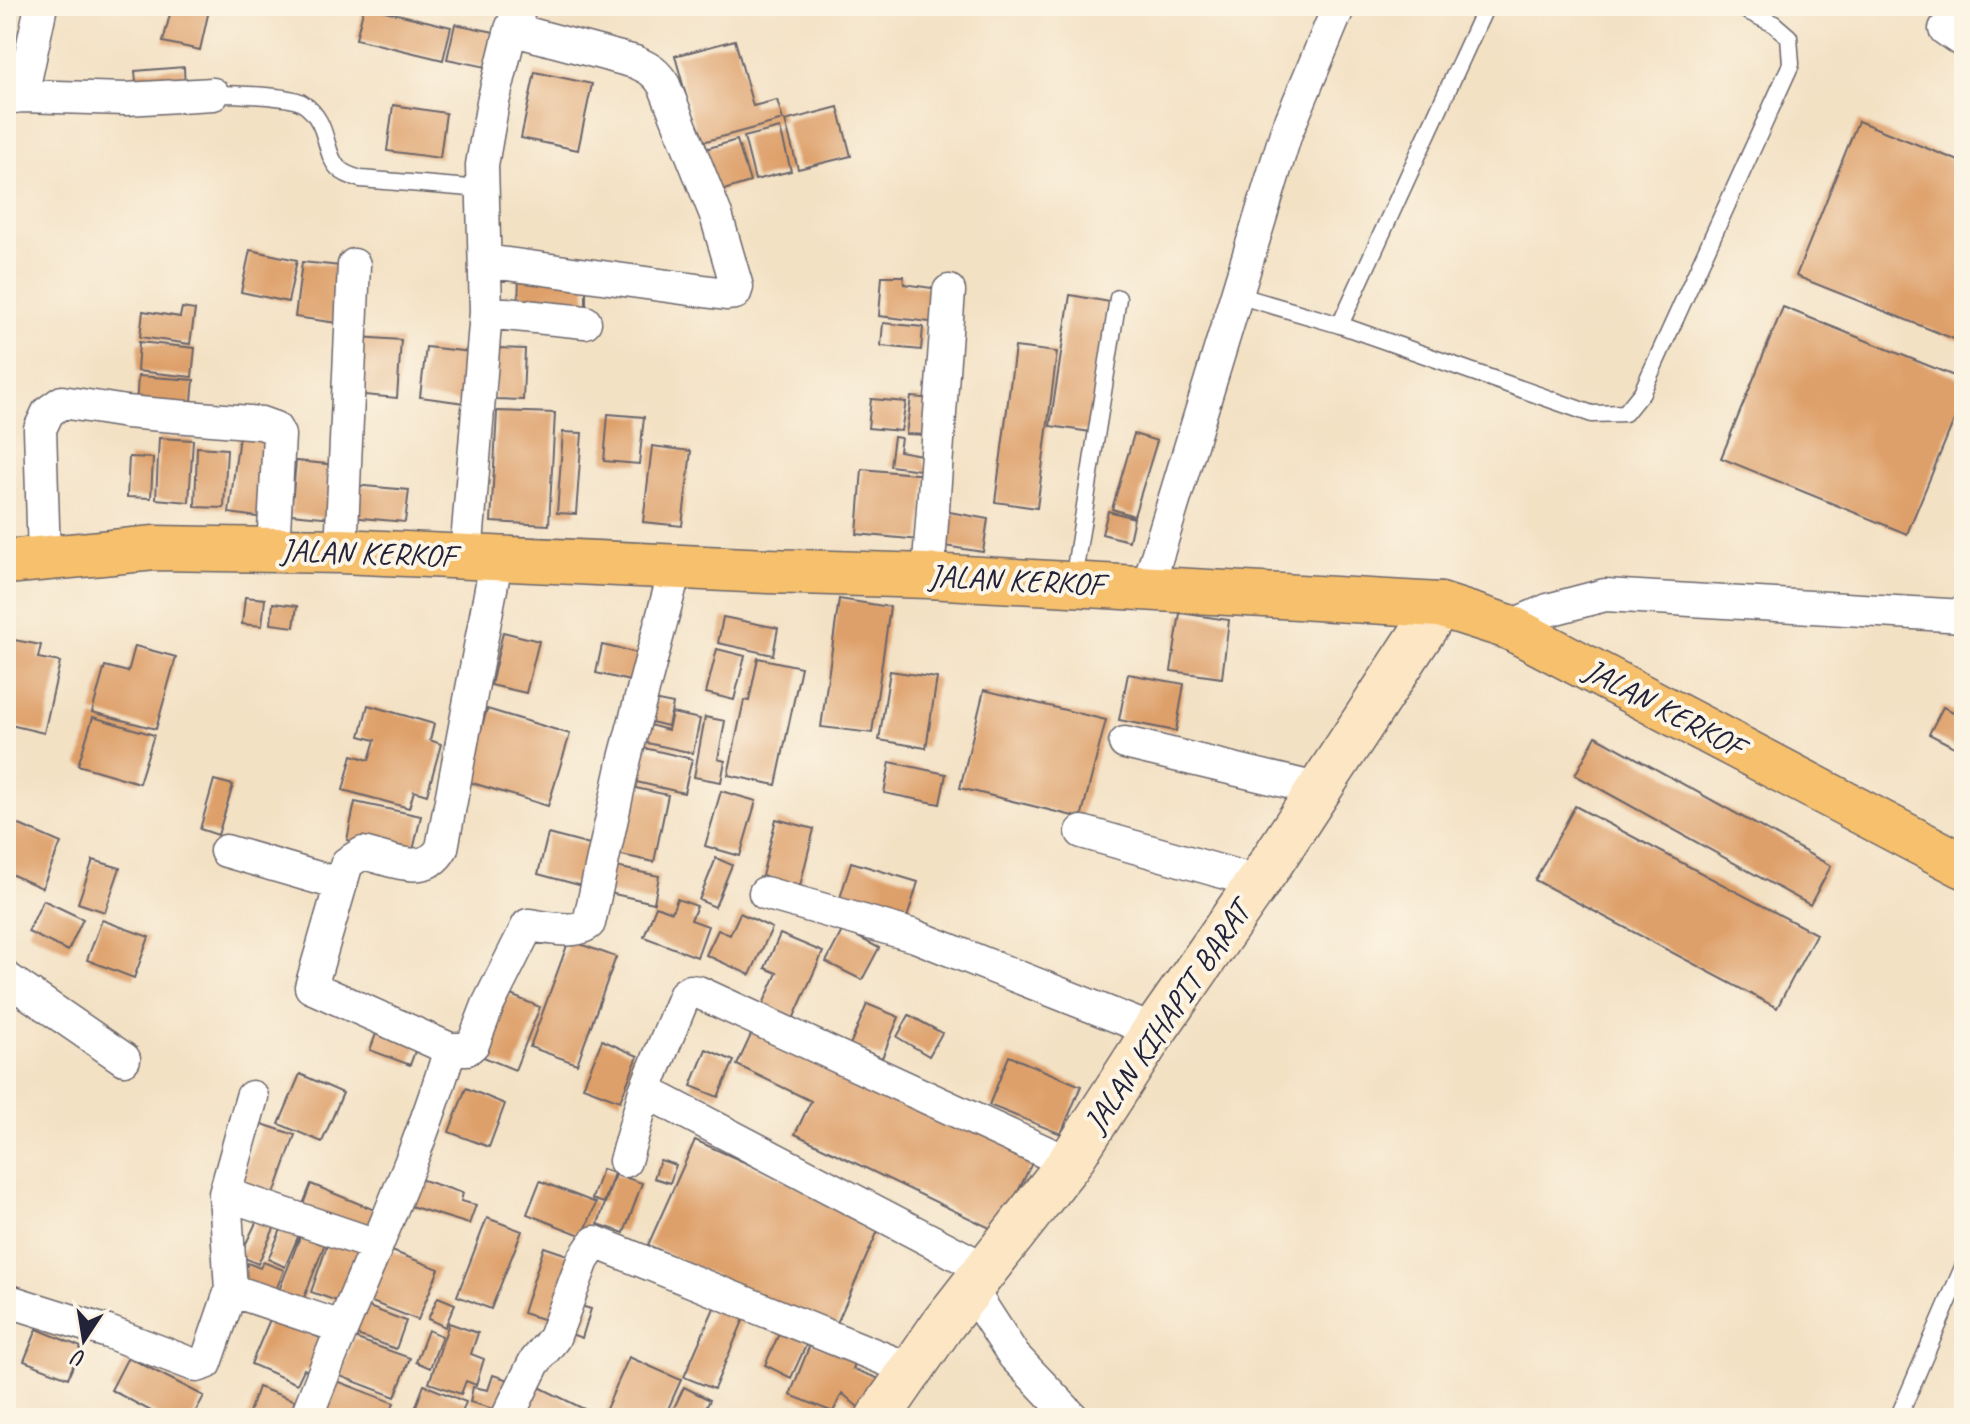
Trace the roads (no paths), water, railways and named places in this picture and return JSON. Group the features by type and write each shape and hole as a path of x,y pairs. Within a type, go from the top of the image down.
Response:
{"main road":[{"name":"JALAN KERKOF","path":"25,560 155,548 341,551 1148,586 1440,605 1509,627 1964,866"}],"street":[{"path":"41,6 14,97 126,99 213,94"},
{"path":"1148,586 1286,133 1339,6"},
{"path":"485,261 735,293 737,287 716,215 657,74 635,62 516,18 485,143 482,189 486,312 481,557 442,848 437,859 419,866 363,853 347,863 311,987 450,1049 467,1049 473,1044 488,1005 528,925 585,928 589,923 625,758 676,566"},
{"path":"341,551 354,265"},
{"path":"928,576 949,291"},
{"path":"486,312 585,322"},
{"path":"25,560 40,429 48,412 62,402 126,412 261,423 275,428 279,435 273,550"},
{"path":"1509,627 1548,610 1605,595 1963,611"},
{"name":"JALAN KIHAPIT BARAT","path":"878,1418 978,1278 1069,1163 1440,605"},
{"path":"1125,743 1317,789"},
{"path":"1082,832 1258,882"},
{"path":"226,851 339,884"},
{"path":"765,893 915,936 1154,1031"},
{"path":"6,978 124,1059"},
{"path":"625,1161 645,1091 685,994 690,991 1069,1163"},
{"path":"306,1418 435,1098 450,1049"},
{"path":"645,1091 978,1278 1014,1356 1073,1418"},
{"path":"6,1300 202,1365 206,1363 231,1290 225,1194 252,1097"},
{"path":"225,1194 376,1245"},
{"path":"507,1418 534,1363 554,1338 583,1260 595,1242 912,1370"},
{"path":"231,1290 341,1327"}],"lane":[{"path":"1340,325 1486,6"},
{"path":"1237,295 1340,325 1592,414 1625,413 1642,392 1791,64 1789,37 1774,24 1737,6"},
{"path":"213,94 275,98 303,104 320,121 337,167 346,174 361,179 482,189"},
{"path":"1073,583 1118,298"},
{"path":"1898,1418 1964,1265"}]}
